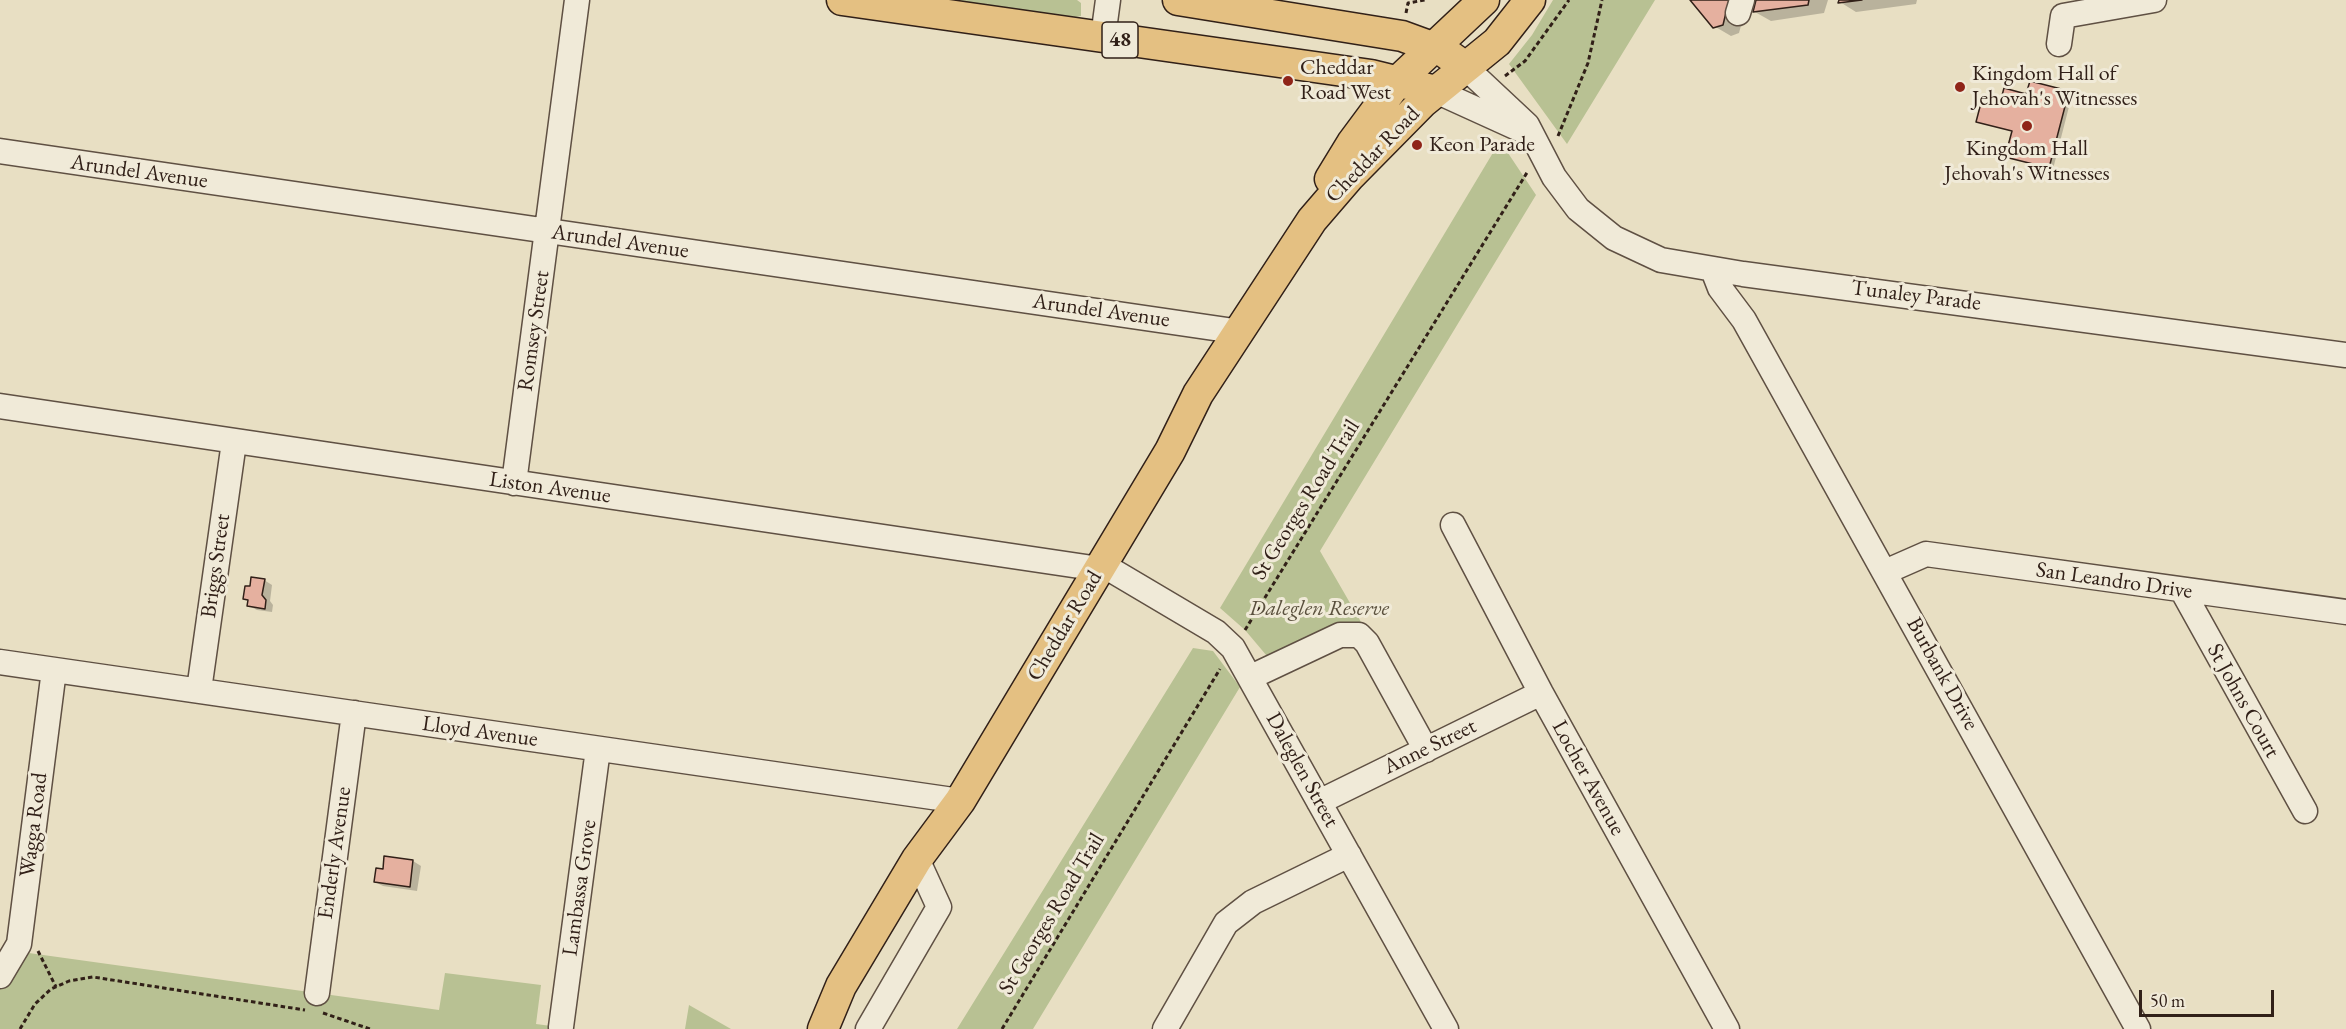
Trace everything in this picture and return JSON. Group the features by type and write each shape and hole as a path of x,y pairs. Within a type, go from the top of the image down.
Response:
{"main road":[{"name":"48","path":"842,0 1398,81 1436,91"},
{"path":"1178,0 1394,34 1435,48 1465,67"},
{"name":"Cheddar Road","path":"1312,220 1327,185 1347,151 1398,81 1484,0"},
{"name":"Cheddar Road","path":"824,1029 841,986 922,869 960,801 1170,451 1210,401 1226,374 1241,332 1312,220 1362,162 1436,91 1497,42 1530,0"}],"street":[{"name":"Romsey Street","path":"514,483 577,0"},
{"path":"1103,37 1108,0"},
{"path":"2059,44 2063,16 2110,4 2154,0"},
{"name":"Tunaley Parade","path":"1465,67 1523,120 1548,139 1547,165 1569,199 1601,230 1650,256 1673,263 1713,270 2346,355"},
{"path":"1436,91 1548,139"},
{"name":"Arundel Avenue","path":"0,151 1241,332"},
{"name":"Burbank Drive","path":"1713,270 1720,288 1744,320 2138,1029"},
{"name":"Burbank Drive","path":"1743,274 1744,320"},
{"name":"Liston Avenue","path":"0,406 1100,569"},
{"name":"Briggs Street","path":"199,690 234,442"},
{"name":"Locher Avenue","path":"1453,525 1541,693 1727,1029"},
{"name":"San Leandro Drive","path":"1885,572 1926,554 2346,613"},
{"name":"Daleglen Street","path":"1100,569 1113,571 1216,632 1233,648 1446,1029"},
{"name":"St Johns Court","path":"2182,590 2305,811"},
{"path":"1251,677 1340,635 1359,635 1372,652 1426,750"},
{"name":"Lloyd Avenue","path":"0,662 960,801"},
{"name":"Wagga Road","path":"0,976 19,944 54,670"},
{"name":"Anne Street","path":"1319,802 1541,693"},
{"name":"Enderly Avenue","path":"315,1005 354,713"},
{"name":"Lambassa Grove","path":"561,1027 598,749"},
{"path":"1165,1029 1227,923 1253,902 1349,855"},
{"path":"868,1029 939,907 922,869"}],"path":[{"path":"1408,3 1425,0"},
{"path":"1489,87 1525,61 1569,0"},
{"path":"1548,139 1588,63 1602,0"},
{"name":"St Georges Road Trail","path":"1002,1029 1526,172"},
{"path":"38,946 56,987"},
{"path":"20,1029 35,1004 56,987 69,981 93,977 315,1005 370,1029"}],"green space":[{"path":"940,0 1077,0 1081,3 1081,16 1070,18"},
{"path":"1553,0 1655,0 1567,144 1509,64 1532,35"},
{"name":"Daleglen Reserve","path":"1500,141 1536,195 1320,551 1361,622 1272,662 1245,630 1220,608"},
{"path":"1193,648 1213,651 1240,687 1033,1029 957,1029"},
{"path":"0,949 439,1010 445,973 541,985 536,1024 574,1029 0,1029"},
{"path":"689,1005 731,1029 685,1029"}],"building":[{"path":"1690,0 1729,0 1723,25 1713,28"},
{"path":"1756,0 1809,0 1808,5 1753,12"},
{"path":"1839,0 1862,0 1838,3"},
{"name":"Kingdom Hall Jehovah's Witnesses","path":"2030,81 2069,91 2049,168 2005,157 2012,131 1976,122 1982,99 2000,103 2004,88 2026,94"},
{"path":"251,577 265,579 262,595 266,600 265,609 247,606 248,600 243,599 245,586 250,586"},
{"path":"384,856 413,860 410,887 374,882 376,868 383,869"}],"place":[{"name":"Cheddar Road West","path":"1288,81"},
{"name":"Kingdom Hall of Jehovah's Witnesses","path":"1960,87"},
{"name":"Kingdom Hall Jehovah's Witnesses","path":"2027,126"},
{"name":"Keon Parade","path":"1417,145"}]}
